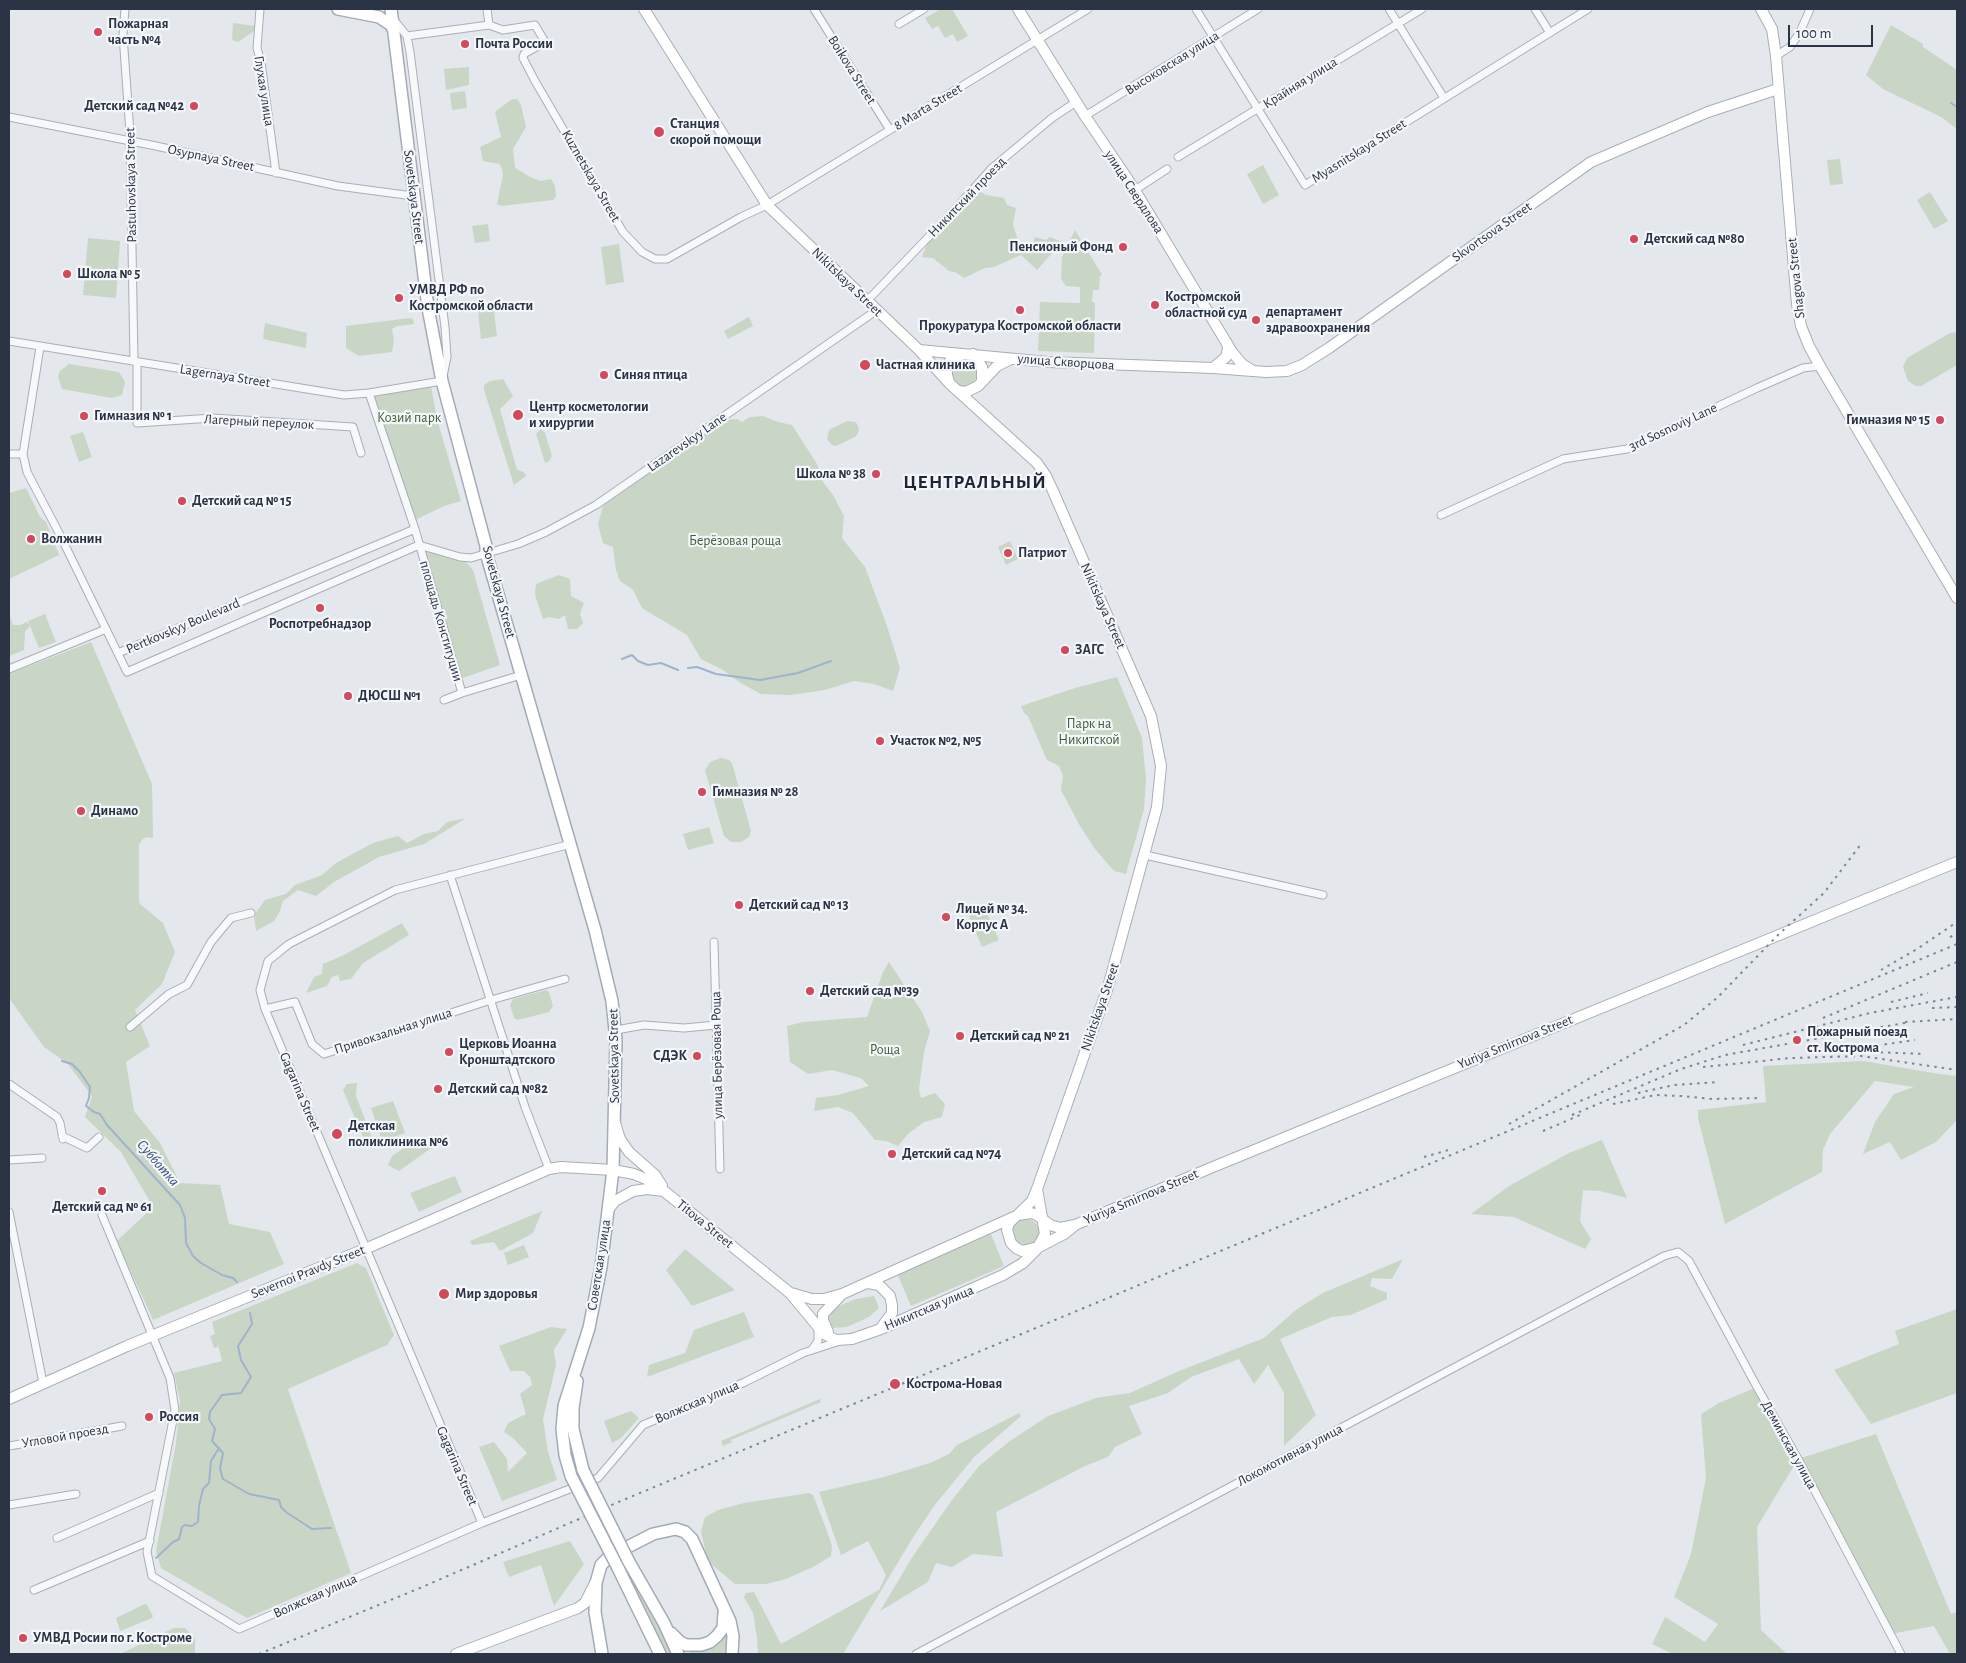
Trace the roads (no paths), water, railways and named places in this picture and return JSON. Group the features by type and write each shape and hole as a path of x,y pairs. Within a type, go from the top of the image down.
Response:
{"main road":[{"path":"338,9 379,16 391,25 394,31"},
{"name":"Nikitskaya Street","path":"644,9 767,205 919,350 949,383 983,412 1037,464 1046,476 1151,716 1161,766 1157,808 1108,987 1037,1189"},
{"name":"улица Свердлова","path":"1018,9 1085,116 1135,190 1226,342 1231,358"},
{"name":"Shagova Street","path":"1761,9 1772,29 1776,56 1797,304 1801,326 1820,366 1957,598"},
{"name":"Sovetskaya Street","path":"392,14 413,196 431,329 442,381 486,546 486,554 608,979 616,1030 615,1122 612,1170"},
{"name":"Skvortsova Street","path":"1213,368 1275,372 1302,365 1329,348 1590,162 1708,112 1778,89"},
{"name":"улица Скворцова","path":"919,350 1107,365 1213,368"},
{"path":"949,383 947,366 950,361 968,354 982,367 977,396 983,412"},
{"path":"959,391 966,392 980,383 996,366 1012,358"},
{"path":"1231,358 1253,371"},
{"path":"1213,368 1231,358"},
{"path":"1230,370 1238,367 1231,358"},
{"name":"Yuriya Smirnova Street","path":"1075,1225 1957,862"},
{"path":"615,1122 620,1139 628,1152 655,1175 665,1191"},
{"name":"Severnoi Pravdy Street","path":"9,1399 549,1170 569,1167 612,1170"},
{"name":"Titova Street","path":"612,1170 648,1180 665,1191 790,1293 818,1325"},
{"name":"Советская улица","path":"579,1359 589,1328 601,1267 612,1170"},
{"path":"608,1210 619,1198 633,1191 647,1189 665,1191"},
{"path":"1037,1189 1045,1234 1038,1248 1022,1251 1011,1243 1007,1230 1009,1223 1014,1217 1032,1201 1037,1189"},
{"path":"790,1293 812,1299 824,1299 842,1294 1014,1217 1031,1213 1037,1215 1050,1225 1060,1228 1075,1225"},
{"name":"Никитская улица","path":"837,1340 852,1339 881,1329 1003,1275 1023,1263 1038,1248 1064,1234 1075,1225"},
{"path":"866,1284 879,1285 890,1296 892,1313 881,1329"},
{"path":"837,1340 825,1326 823,1314 842,1294"},
{"path":"818,1325 824,1334 837,1340"},
{"path":"579,1359 573,1408 573,1429 583,1470 629,1562 664,1623 678,1654"},
{"path":"579,1359 564,1406 562,1428 565,1455 571,1476 660,1654"},
{"path":"456,1654 578,1608 585,1603 596,1583 601,1565 610,1556 653,1534 676,1529 685,1532 692,1539 730,1620 734,1636 732,1654"},
{"path":"596,1583 595,1612 602,1654"},
{"path":"578,1608 592,1616 597,1623"},
{"path":"664,1623 680,1642 700,1645 710,1642 718,1636 725,1620 724,1608"},
{"path":"649,1632 653,1654"}],"street":[{"name":"Pastuhovskaya Street","path":"125,9 123,35 130,141 137,423"},
{"name":"Глухая улица","path":"260,9 256,48 261,62 276,173"},
{"path":"407,36 489,25 487,9"},
{"name":"Boikova Street","path":"814,9 890,130"},
{"path":"899,24 924,9"},
{"name":"8 Marta Street","path":"767,205 1088,9"},
{"name":"Myasnitskaya Street","path":"1196,9 1305,185 1588,9"},
{"name":"Высоковская улица","path":"1085,116 1258,9"},
{"path":"1389,9 1444,98"},
{"name":"Крайняя улица","path":"1178,157 1422,9"},
{"path":"1535,9 1550,33"},
{"path":"1776,56 1790,47 1800,32 1810,9"},
{"path":"392,14 407,36 445,327 447,357 442,381"},
{"name":"Kuznetskaya Street","path":"489,25 503,30 535,25 545,42 524,54 523,58 623,232 642,252 654,258 667,259 746,214 767,205"},
{"name":"Никитский проезд","path":"867,301 991,169 1052,118 1076,102"},
{"name":"Osypnaya Street","path":"9,117 338,186 413,196"},
{"path":"1135,190 1167,170"},
{"name":"Lazarevskyy Lane","path":"421,544 460,557 471,558 518,544 546,532 596,505 876,310"},
{"name":"Lagernaya Street","path":"9,341 344,395 370,393 442,381"},
{"name":"Pertkovskyy Boulevard","path":"40,347 22,454 27,472 127,672 421,544"},
{"name":"3rd Sosnoviy Lane","path":"1441,516 1563,459 1627,450 1757,388 1803,368 1820,366"},
{"name":"площадь Конституции","path":"370,393 421,544 462,693"},
{"name":"Лагерный переулок","path":"137,423 213,418 354,427 361,453"},
{"path":"9,454 22,454"},
{"name":"Pertkovskyy Boulevard","path":"118,653 415,529"},
{"path":"9,669 106,629"},
{"name":"площадь Конституции","path":"444,700 521,675"},
{"name":"Gagarina Street","path":"482,1523 265,1009 260,990 268,961 289,944 395,890 570,844"},
{"path":"1144,854 1323,895"},
{"path":"450,875 525,1106 549,1170"},
{"path":"130,1027 169,994 187,985 211,942 231,918 250,914"},
{"name":"улица Берёзовая Роща","path":"714,942 720,1168"},
{"path":"491,1000 565,979"},
{"name":"Привокзальная улица","path":"265,1009 295,1002 312,1044 324,1054 491,1000"},
{"path":"616,1030 644,1026 684,1028 716,1025"},
{"path":"9,1084 57,1117 62,1137 87,1148 99,1137"},
{"path":"9,1160 42,1158"},
{"path":"9,1212 43,1383"},
{"name":"Волжская улица","path":"102,1215 170,1378 175,1410 147,1552 152,1576 239,1629 482,1523 598,1478 643,1425 745,1382 813,1348 837,1340"},
{"name":"Деминская улица","path":"1664,1256 1678,1252 1689,1260 1798,1459 1901,1654"},
{"name":"Локомотивная улица","path":"916,1654 1664,1256"},
{"path":"813,1348 818,1341 818,1325 823,1314"},
{"name":"Угловой проезд","path":"9,1446 122,1426"},
{"path":"57,1538 159,1493"},
{"path":"9,1506 76,1494"},
{"path":"34,1590 150,1541"}],"waterway":[{"path":"1951,103 1957,107"},
{"path":"622,659 632,655 638,661 648,665 661,663 678,670"},
{"path":"688,668 697,667 716,674 760,680 798,673 831,661"},
{"name":"Субботка","path":"62,1061 72,1064 90,1087 86,1106 100,1114 107,1125 180,1205 185,1218 186,1243 193,1256 201,1263 222,1275 233,1278 237,1282"},
{"name":"Субботка","path":"250,1313 252,1324 238,1346 241,1360 251,1377 241,1393 222,1395 210,1412 209,1419 215,1429 212,1441 223,1453 220,1469 223,1479 249,1494 279,1500 281,1507 286,1512 312,1529 331,1528"},
{"path":"156,1558 173,1542 179,1539 182,1527 185,1525 192,1526 198,1522 203,1489 209,1483 211,1461 219,1448"}],"railway":[{"path":"1509,1124 1684,1025 1717,998 1779,934 1824,893 1861,844"},
{"path":"1881,970 1957,922"},
{"path":"1950,937 1957,934"},
{"path":"259,1654 420,1588 616,1503 1957,944"},
{"path":"1823,1018 1957,962"},
{"path":"1891,1002 1928,993"},
{"path":"1743,1045 1870,1013 1957,997"},
{"path":"1932,1008 1957,1007"},
{"path":"1905,1022 1957,1019"},
{"path":"1572,1115 1681,1069 1725,1055 1910,1022"},
{"path":"1840,1051 1915,1040"},
{"path":"1873,1052 1924,1054"},
{"path":"1703,1067 1791,1058 1861,1056 1957,1070"},
{"path":"1638,1093 1674,1085 1719,1082"},
{"path":"1613,1104 1656,1095 1712,1099 1761,1098"},
{"path":"1543,1131 1580,1115"},
{"path":"1424,1157 1452,1149"}],"place":[{"name":"Пожарная часть №4","path":"98,32"},
{"name":"Почта России","path":"465,44"},
{"name":"Детский сад №42","path":"194,106"},
{"name":"Станция скорой помощи","path":"659,132"},
{"name":"Детский сад №80","path":"1634,239"},
{"name":"Пенсионый Фонд","path":"1123,247"},
{"name":"Школа № 5","path":"67,274"},
{"name":"УМВД РФ по Костромской области","path":"399,298"},
{"name":"Костромской областной суд","path":"1155,305"},
{"name":"Прокуратура Костромской области","path":"1020,310"},
{"name":"департамент здравоохранения","path":"1256,320"},
{"name":"Частная клиника","path":"865,365"},
{"name":"Синяя птица","path":"604,375"},
{"name":"Центр косметологии и хирургии","path":"518,415"},
{"name":"Гимназия № 1","path":"84,416"},
{"name":"Гимназия № 15","path":"1940,420"},
{"name":"Школа № 38","path":"876,474"},
{"name":"Детский сад № 15","path":"182,501"},
{"name":"Волжанин","path":"31,539"},
{"name":"Патриот","path":"1008,553"},
{"name":"Роспотребнадзор","path":"320,608"},
{"name":"ЗАГС","path":"1065,650"},
{"name":"ДЮСШ №1","path":"348,696"},
{"name":"Участок №2, №5","path":"880,741"},
{"name":"Гимназия № 28","path":"702,792"},
{"name":"Динамо","path":"81,811"},
{"name":"Детский сад № 13","path":"739,905"},
{"name":"Лицей № 34. Корпус А","path":"946,917"},
{"name":"Детский сад №39","path":"810,991"},
{"name":"Детский сад № 21","path":"960,1036"},
{"name":"Пожарный поезд ст. Кострома","path":"1797,1040"},
{"name":"Церковь Иоанна Кронштадтского","path":"449,1052"},
{"name":"СДЭК","path":"697,1056"},
{"name":"Детский сад №82","path":"438,1089"},
{"name":"Детская поликлиника №6","path":"337,1134"},
{"name":"Детский сад №74","path":"892,1154"},
{"name":"Детский сад № 61","path":"102,1191"},
{"name":"Мир здоровья","path":"444,1294"},
{"name":"Кострома-Новая","path":"895,1384"},
{"name":"Россия","path":"149,1417"},
{"name":"УМВД Росии по г. Костроме","path":"23,1638"}],"district":[{"name":"ЦЕНТРАЛЬНЫЙ","path":"975,482"}],"park label":[{"name":"Козий парк","path":"409,418"},
{"name":"Берёзовая роща","path":"735,541"},
{"name":"Парк на Никитской","path":"1089,732"},
{"name":"Роща","path":"885,1050"}]}
